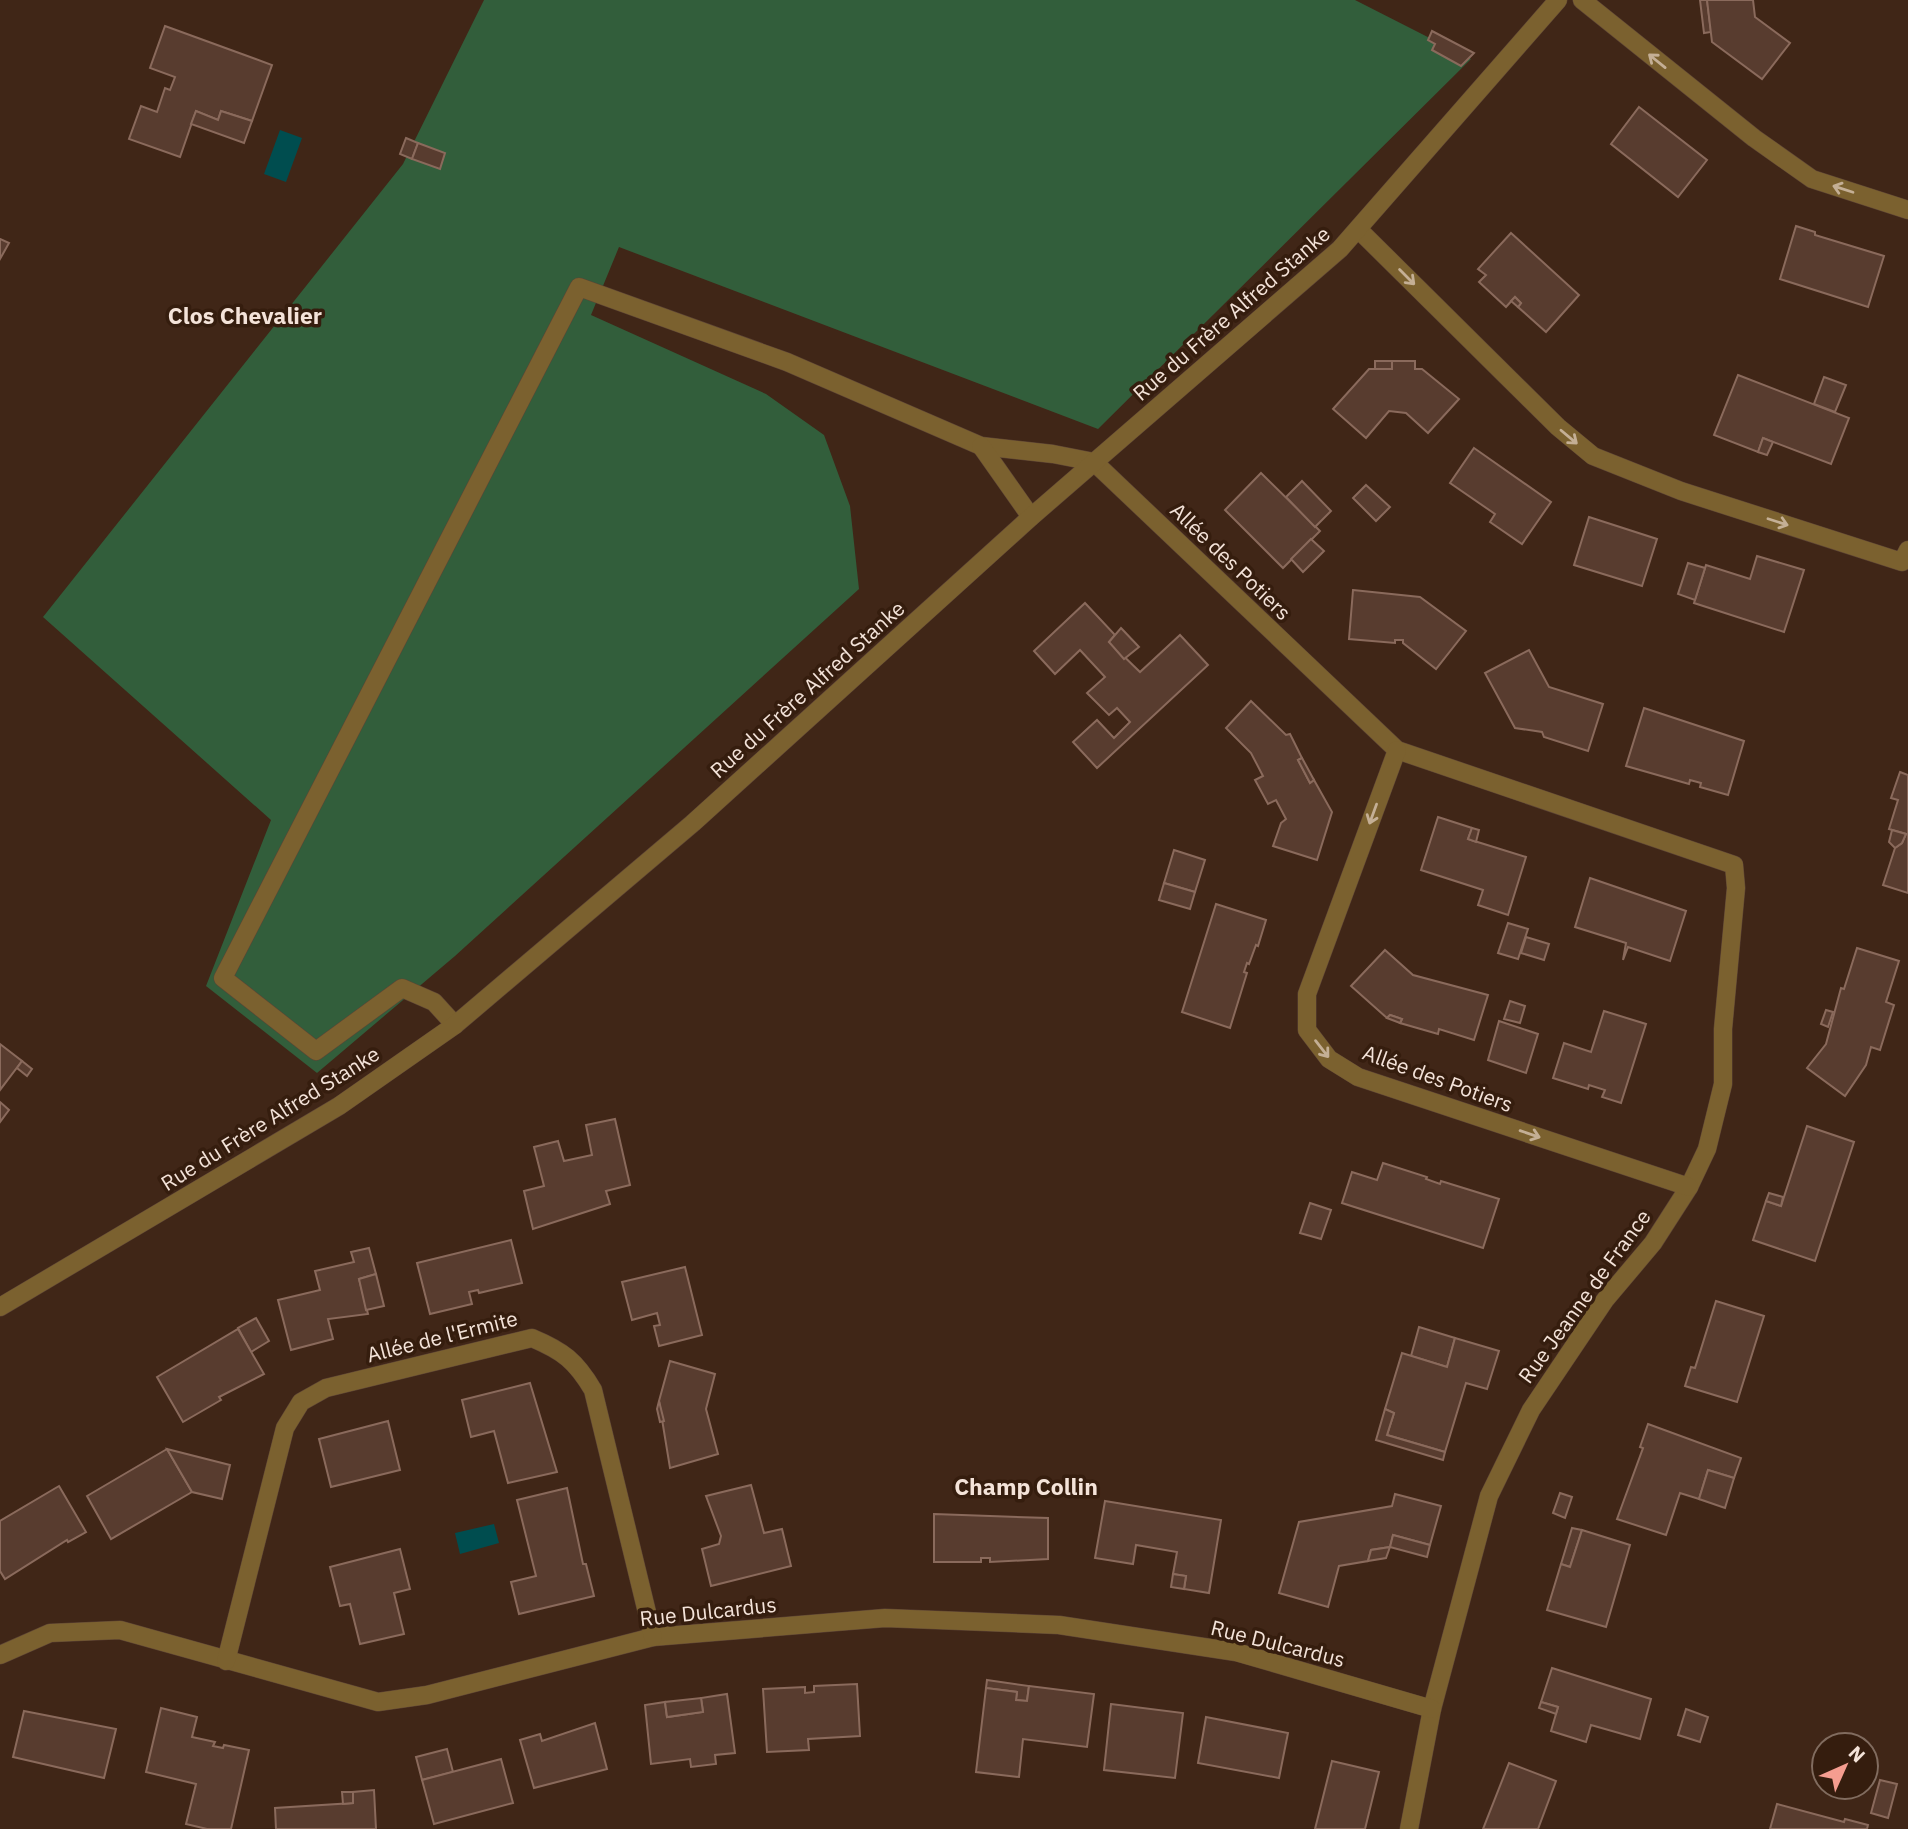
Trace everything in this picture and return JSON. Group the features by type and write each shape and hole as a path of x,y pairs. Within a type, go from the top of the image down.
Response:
{"street":[{"name":"Rue du Frère Alfred Stanke","path":"0,1307 339,1106 455,1025 693,823 1031,517 1340,249 1558,0"},
{"path":"1582,0 1754,138 1812,179 1908,210"},
{"path":"1358,229 1558,427 1593,456 1681,491 1905,556"},
{"path":"455,1025 434,1002 402,988 316,1051 223,978 579,287 787,362 981,446 1054,454 1094,463"},
{"path":"981,446 1031,517"},
{"name":"Allée des Potiers","path":"1094,463 1396,750 1734,865"},
{"name":"Allée des Potiers","path":"1396,750 1307,994 1307,1030 1329,1059 1359,1077 1689,1187"},
{"name":"Rue Jeanne de France","path":"1409,1829 1432,1709 1489,1496 1525,1422 1605,1300 1653,1243 1689,1187 1707,1149 1723,1084 1723,1029 1736,888 1734,865"},
{"name":"Allée de l'Ermite","path":"226,1661 285,1428 301,1402 326,1388 532,1338 554,1347 579,1366 593,1390 653,1637"},
{"name":"Rue Dulcardus","path":"0,1655 50,1633 120,1630 378,1702 427,1695 653,1637 885,1618 1059,1625 1236,1652 1432,1709"}],"green space":[{"path":"484,0 1355,0 1471,59 1098,429 619,247 591,315 766,394 824,435 850,506 859,589 455,956 317,1073 206,986 271,820 43,617 403,164"}],"water":[{"path":"280,130 302,138 286,182 264,174"},
{"path":"494,1524 499,1543 460,1554 455,1533"}],"building":[{"path":"1700,0 1707,0 1711,32 1704,33"},
{"path":"1707,0 1753,0 1755,17 1790,43 1762,79 1712,42"},
{"path":"165,26 272,65 252,121 221,111 218,120 196,111 180,157 129,139 141,106 157,112 165,88 170,90 175,77 150,68"},
{"path":"1432,31 1474,53 1461,66 1432,50 1435,44 1428,40"},
{"path":"1639,107 1707,160 1678,197 1611,144"},
{"path":"196,111 218,120 221,111 252,121 244,143 191,124"},
{"path":"406,138 418,143 412,159 400,154"},
{"path":"418,143 445,153 440,169 412,159"},
{"path":"1796,226 1815,232 1815,235 1884,256 1868,307 1780,279"},
{"path":"1511,233 1579,295 1546,332 1518,307 1521,303 1515,297 1506,307 1479,282 1486,275 1478,269"},
{"path":"0,239 9,243 0,259"},
{"path":"1515,297 1521,303 1518,307 1511,301"},
{"path":"1375,361 1392,361 1392,369 1375,369"},
{"path":"1392,361 1415,361 1415,369 1422,369 1459,399 1428,433 1406,413 1389,411 1366,438 1333,409 1369,369 1392,369"},
{"path":"1738,375 1849,418 1831,464 1763,438 1758,452 1714,435"},
{"path":"1824,377 1846,385 1835,412 1814,404"},
{"path":"1763,438 1773,442 1767,455 1758,452"},
{"path":"1474,448 1551,502 1522,544 1490,522 1495,514 1450,483"},
{"path":"1261,473 1320,531 1283,568 1225,510"},
{"path":"1302,481 1331,511 1315,527 1286,497"},
{"path":"1366,485 1390,507 1376,521 1353,498"},
{"path":"1589,517 1657,539 1642,586 1574,565"},
{"path":"1311,539 1324,551 1303,572 1291,559"},
{"path":"1757,556 1804,570 1784,632 1694,603 1706,565 1750,579"},
{"path":"1688,563 1705,568 1695,600 1678,594"},
{"path":"1353,590 1420,597 1466,631 1436,669 1403,643 1403,640 1395,640 1395,643 1349,639"},
{"path":"1085,603 1115,635 1109,642 1140,672 1180,635 1208,665 1097,768 1073,742 1097,720 1114,738 1130,722 1117,708 1109,715 1087,693 1105,677 1080,650 1055,674 1034,651"},
{"path":"1121,628 1139,647 1124,659 1109,642"},
{"path":"1529,650 1549,687 1603,704 1588,751 1544,737 1542,732 1515,728 1485,673"},
{"path":"1251,701 1286,735 1290,734 1302,758 1298,760 1310,783 1314,780 1332,812 1317,860 1273,846 1281,823 1286,819 1276,800 1268,804 1255,780 1263,776 1251,753 1226,728"},
{"path":"1644,708 1744,741 1728,795 1700,787 1701,783 1690,780 1689,784 1626,766"},
{"path":"1302,758 1314,780 1310,783 1298,760"},
{"path":"1900,772 1908,775 1908,893 1883,885 1895,848 1902,843 1906,834 1889,829 1898,800 1891,798"},
{"path":"1438,817 1472,828 1468,839 1526,857 1508,915 1478,905 1483,890 1421,870"},
{"path":"1472,828 1479,830 1476,842 1468,839"},
{"path":"1892,830 1906,834 1902,843 1895,848 1889,842"},
{"path":"1174,850 1205,860 1195,892 1164,883"},
{"path":"1590,878 1686,911 1670,961 1628,947 1623,960 1626,943 1575,927"},
{"path":"1164,883 1195,892 1190,909 1159,900"},
{"path":"1216,904 1266,920 1258,946 1256,945 1244,972 1247,973 1230,1028 1182,1012"},
{"path":"1508,923 1528,929 1518,959 1498,953"},
{"path":"1526,937 1549,944 1544,960 1521,953"},
{"path":"1857,948 1899,961 1886,1002 1894,1005 1880,1050 1871,1047 1866,1065 1845,1096 1807,1068 1826,1044 1841,988 1844,989"},
{"path":"1385,950 1413,975 1488,995 1474,1040 1439,1029 1438,1034 1400,1023 1402,1019 1390,1015 1387,1018 1351,986"},
{"path":"1510,1001 1525,1006 1520,1023 1504,1019"},
{"path":"1826,1010 1833,1012 1828,1027 1821,1024"},
{"path":"1604,1011 1646,1024 1621,1103 1602,1097 1605,1090 1589,1085 1588,1089 1553,1078 1564,1043 1591,1052"},
{"path":"1390,1015 1402,1019 1400,1023 1387,1018"},
{"path":"1499,1021 1538,1034 1526,1073 1488,1060"},
{"path":"0,1044 22,1061 0,1090"},
{"path":"22,1061 32,1069 27,1076 17,1068"},
{"path":"0,1102 9,1110 0,1122"},
{"path":"615,1119 630,1185 606,1191 610,1204 533,1229 524,1191 544,1186 534,1147 558,1141 564,1161 592,1155 586,1125"},
{"path":"1807,1126 1854,1142 1815,1261 1753,1240 1766,1201 1781,1206"},
{"path":"1383,1163 1440,1184 1441,1181 1499,1199 1483,1248 1342,1203 1352,1172 1377,1180"},
{"path":"1769,1193 1783,1197 1781,1206 1766,1201"},
{"path":"1310,1203 1331,1210 1321,1239 1300,1233"},
{"path":"511,1240 522,1283 479,1293 478,1290 469,1292 472,1304 430,1314 417,1263"},
{"path":"369,1248 376,1274 359,1279 368,1314 328,1319 333,1339 291,1350 278,1300 320,1290 315,1271 354,1262 351,1252"},
{"path":"685,1267 702,1335 659,1346 654,1326 660,1325 657,1313 632,1320 622,1282"},
{"path":"376,1274 384,1306 366,1310 359,1279"},
{"path":"1716,1301 1764,1316 1737,1402 1685,1386 1691,1367 1695,1368"},
{"path":"256,1318 269,1341 251,1352 238,1328"},
{"path":"1419,1327 1455,1338 1447,1367 1411,1356"},
{"path":"238,1329 264,1374 219,1397 221,1400 183,1422 157,1377"},
{"path":"1455,1338 1499,1351 1487,1389 1466,1383 1445,1452 1387,1435 1394,1413 1385,1409 1402,1353 1447,1367"},
{"path":"670,1361 715,1374 706,1409 718,1454 670,1468 659,1401"},
{"path":"530,1383 557,1472 508,1483 494,1431 471,1437 462,1400"},
{"path":"659,1401 664,1421 660,1422 657,1409"},
{"path":"1385,1409 1394,1413 1387,1435 1445,1452 1443,1460 1376,1440"},
{"path":"388,1421 400,1470 331,1487 319,1439"},
{"path":"1648,1424 1741,1458 1734,1478 1708,1470 1699,1499 1680,1493 1666,1535 1617,1519 1643,1448 1640,1447"},
{"path":"167,1449 192,1492 111,1539 87,1496"},
{"path":"167,1449 230,1465 222,1499 192,1492"},
{"path":"1708,1470 1734,1478 1725,1508 1699,1499"},
{"path":"751,1485 764,1533 782,1529 791,1566 711,1586 702,1549 719,1544 721,1536 706,1496"},
{"path":"59,1486 86,1532 68,1542 67,1540 5,1579 0,1571 0,1521"},
{"path":"567,1488 583,1564 586,1564 594,1596 519,1614 511,1582 536,1576 517,1500"},
{"path":"1560,1493 1572,1497 1565,1518 1553,1513"},
{"path":"1395,1494 1441,1506 1430,1545 1393,1535 1390,1547 1371,1550 1368,1561 1339,1566 1328,1607 1279,1593 1299,1522 1392,1506"},
{"path":"1105,1501 1221,1520 1209,1593 1184,1589 1186,1576 1173,1574 1177,1552 1136,1545 1133,1564 1095,1558"},
{"path":"934,1514 1048,1518 1048,1559 990,1562 990,1558 981,1558 981,1562 934,1562"},
{"path":"1572,1528 1582,1530 1570,1567 1561,1564"},
{"path":"1582,1530 1630,1545 1606,1627 1547,1610 1561,1564 1570,1567"},
{"path":"1393,1535 1430,1545 1427,1557 1390,1547"},
{"path":"1390,1547 1386,1558 1368,1561 1371,1550"},
{"path":"400,1549 410,1589 394,1593 404,1634 360,1644 350,1604 340,1606 330,1567"},
{"path":"1173,1574 1186,1576 1184,1589 1171,1587"},
{"path":"1552,1668 1651,1699 1640,1739 1591,1725 1586,1742 1551,1731 1558,1707 1541,1702"},
{"path":"987,1680 1029,1686 1027,1701 1016,1700 1017,1692 986,1688"},
{"path":"857,1684 860,1736 808,1739 809,1750 767,1752 763,1689 805,1687 805,1693 814,1692 814,1686"},
{"path":"1029,1686 1094,1694 1087,1747 1023,1739 1019,1777 976,1772 986,1688 1017,1692 1016,1700 1027,1701"},
{"path":"727,1694 735,1753 715,1755 716,1764 691,1767 690,1759 651,1764 645,1705 665,1702 667,1717 703,1712 701,1698"},
{"path":"701,1698 703,1712 667,1717 665,1702"},
{"path":"1541,1702 1558,1707 1556,1714 1539,1708"},
{"path":"1111,1704 1183,1713 1175,1778 1104,1770"},
{"path":"161,1708 197,1717 192,1737 215,1742 213,1746 223,1748 224,1745 249,1750 231,1829 207,1829 186,1824 196,1784 146,1772"},
{"path":"1686,1709 1708,1717 1700,1742 1678,1735"},
{"path":"24,1711 116,1729 104,1778 13,1757"},
{"path":"1206,1717 1288,1733 1279,1778 1198,1763"},
{"path":"595,1723 607,1769 534,1788 520,1740 540,1734 542,1741"},
{"path":"447,1749 453,1772 422,1780 416,1757"},
{"path":"501,1759 513,1803 434,1824 422,1780"},
{"path":"1332,1761 1379,1772 1365,1829 1315,1829"},
{"path":"1509,1763 1556,1781 1538,1829 1483,1829"},
{"path":"1880,1780 1897,1784 1888,1818 1871,1813 1874,1801 1880,1801"},
{"path":"374,1790 376,1829 276,1829 275,1808 353,1803 353,1792"},
{"path":"342,1792 353,1792 353,1803 343,1804"},
{"path":"1777,1804 1844,1822 1845,1819 1868,1825 1867,1829 1770,1829"}],"district":[{"name":"Clos Chevalier","path":"245,315"},
{"name":"Champ Collin","path":"1026,1486"}]}
